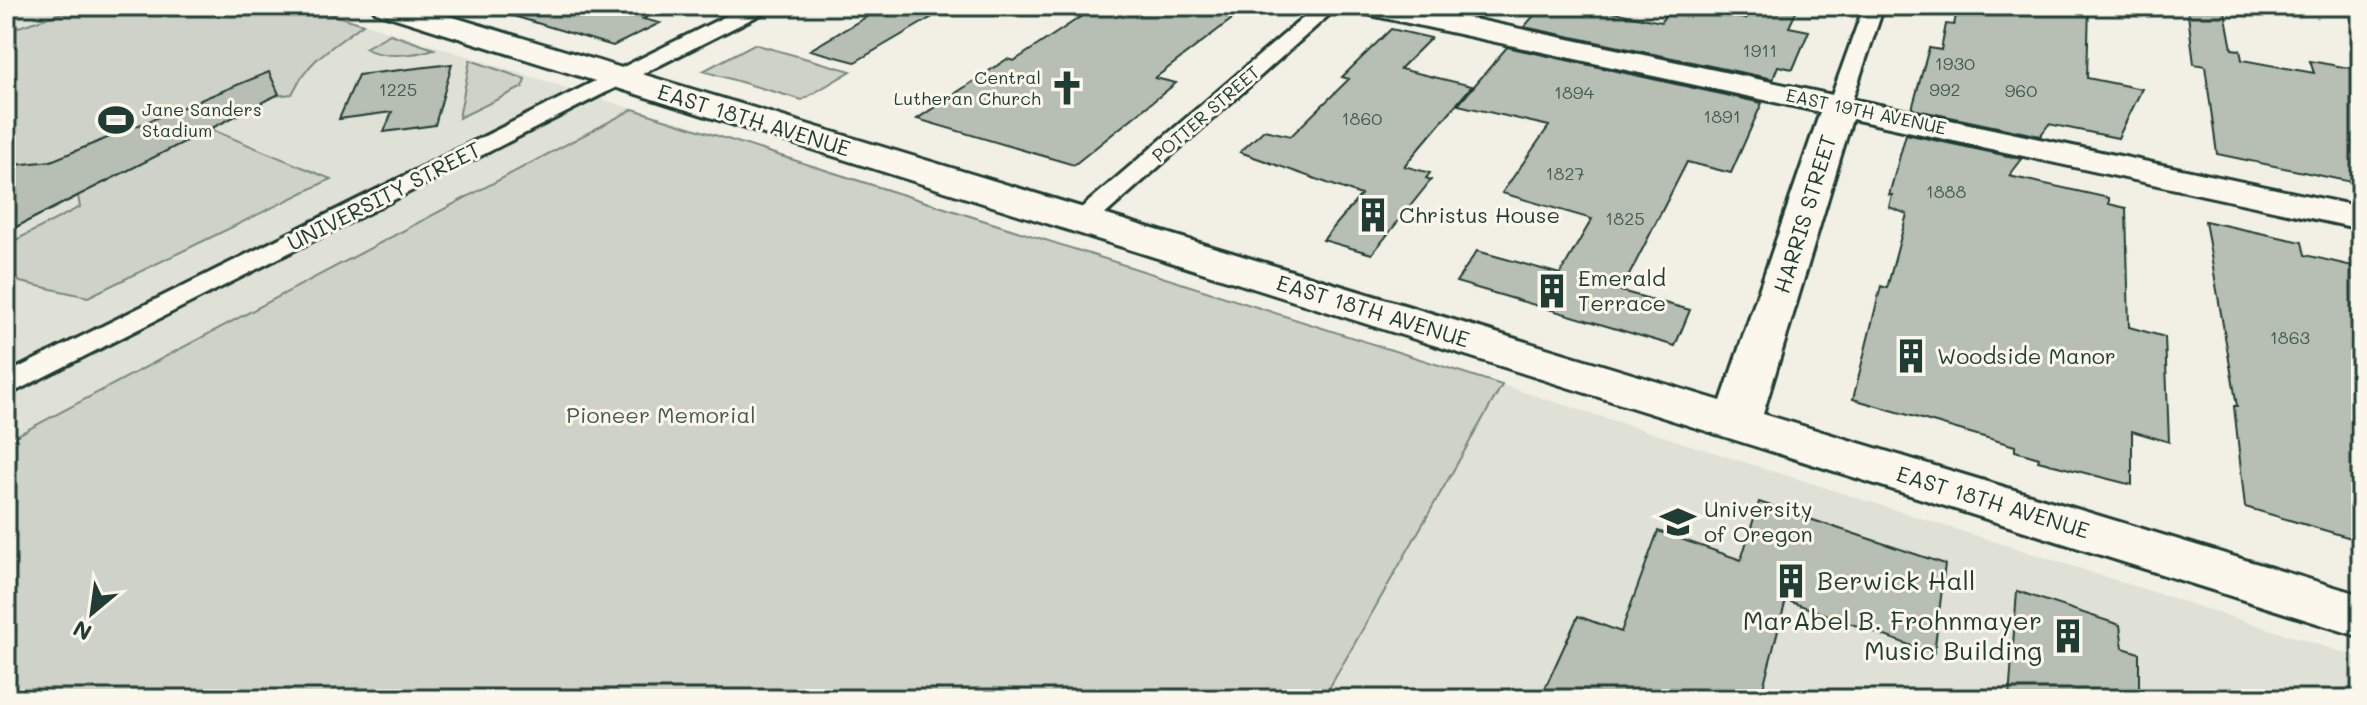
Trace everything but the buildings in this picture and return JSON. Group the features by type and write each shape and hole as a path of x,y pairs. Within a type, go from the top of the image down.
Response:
{"street":[{"name":"EAST 18TH AVENUE","path":"386,6 2361,616"},
{"name":"UNIVERSITY STREET","path":"6,386 762,6"},
{"name":"POTTER STREET","path":"1082,221 1329,6"},
{"name":"EAST 19TH AVENUE","path":"1371,6 2361,218"},
{"name":"HARRIS STREET","path":"1737,423 1874,6"}],"shaded area":[{"path":"6,6 310,6 633,109 6,441"},
{"name":"University of Oregon","path":"1502,385 2361,658 2361,699 1323,699"}],"green space":[{"name":"Jane Sanders Stadium","path":"83,6 305,6 363,24 314,62 292,94 275,96 210,129 331,179 88,297 20,282 6,269 6,245 80,207 78,196 6,232 6,31"},
{"path":"390,34 434,49 399,55 380,54 365,48"},
{"path":"754,44 851,71 802,100 703,71"},
{"path":"470,60 525,79 523,87 459,118"},
{"name":"Pioneer Memorial","path":"633,109 1502,385 1323,699 6,699 6,441"}],"place":[{"name":"Central Lutheran Church","path":"1067,88"},
{"name":"Jane Sanders Stadium","path":"116,120"},
{"name":"Christus House","path":"1373,215"},
{"name":"Emerald Terrace","path":"1552,291"},
{"name":"Woodside Manor","path":"1911,356"},
{"name":"University of Oregon","path":"1678,522"},
{"name":"Berwick Hall","path":"1791,581"},
{"name":"MarAbel B. Frohnmayer Music Building","path":"2068,636"}]}
